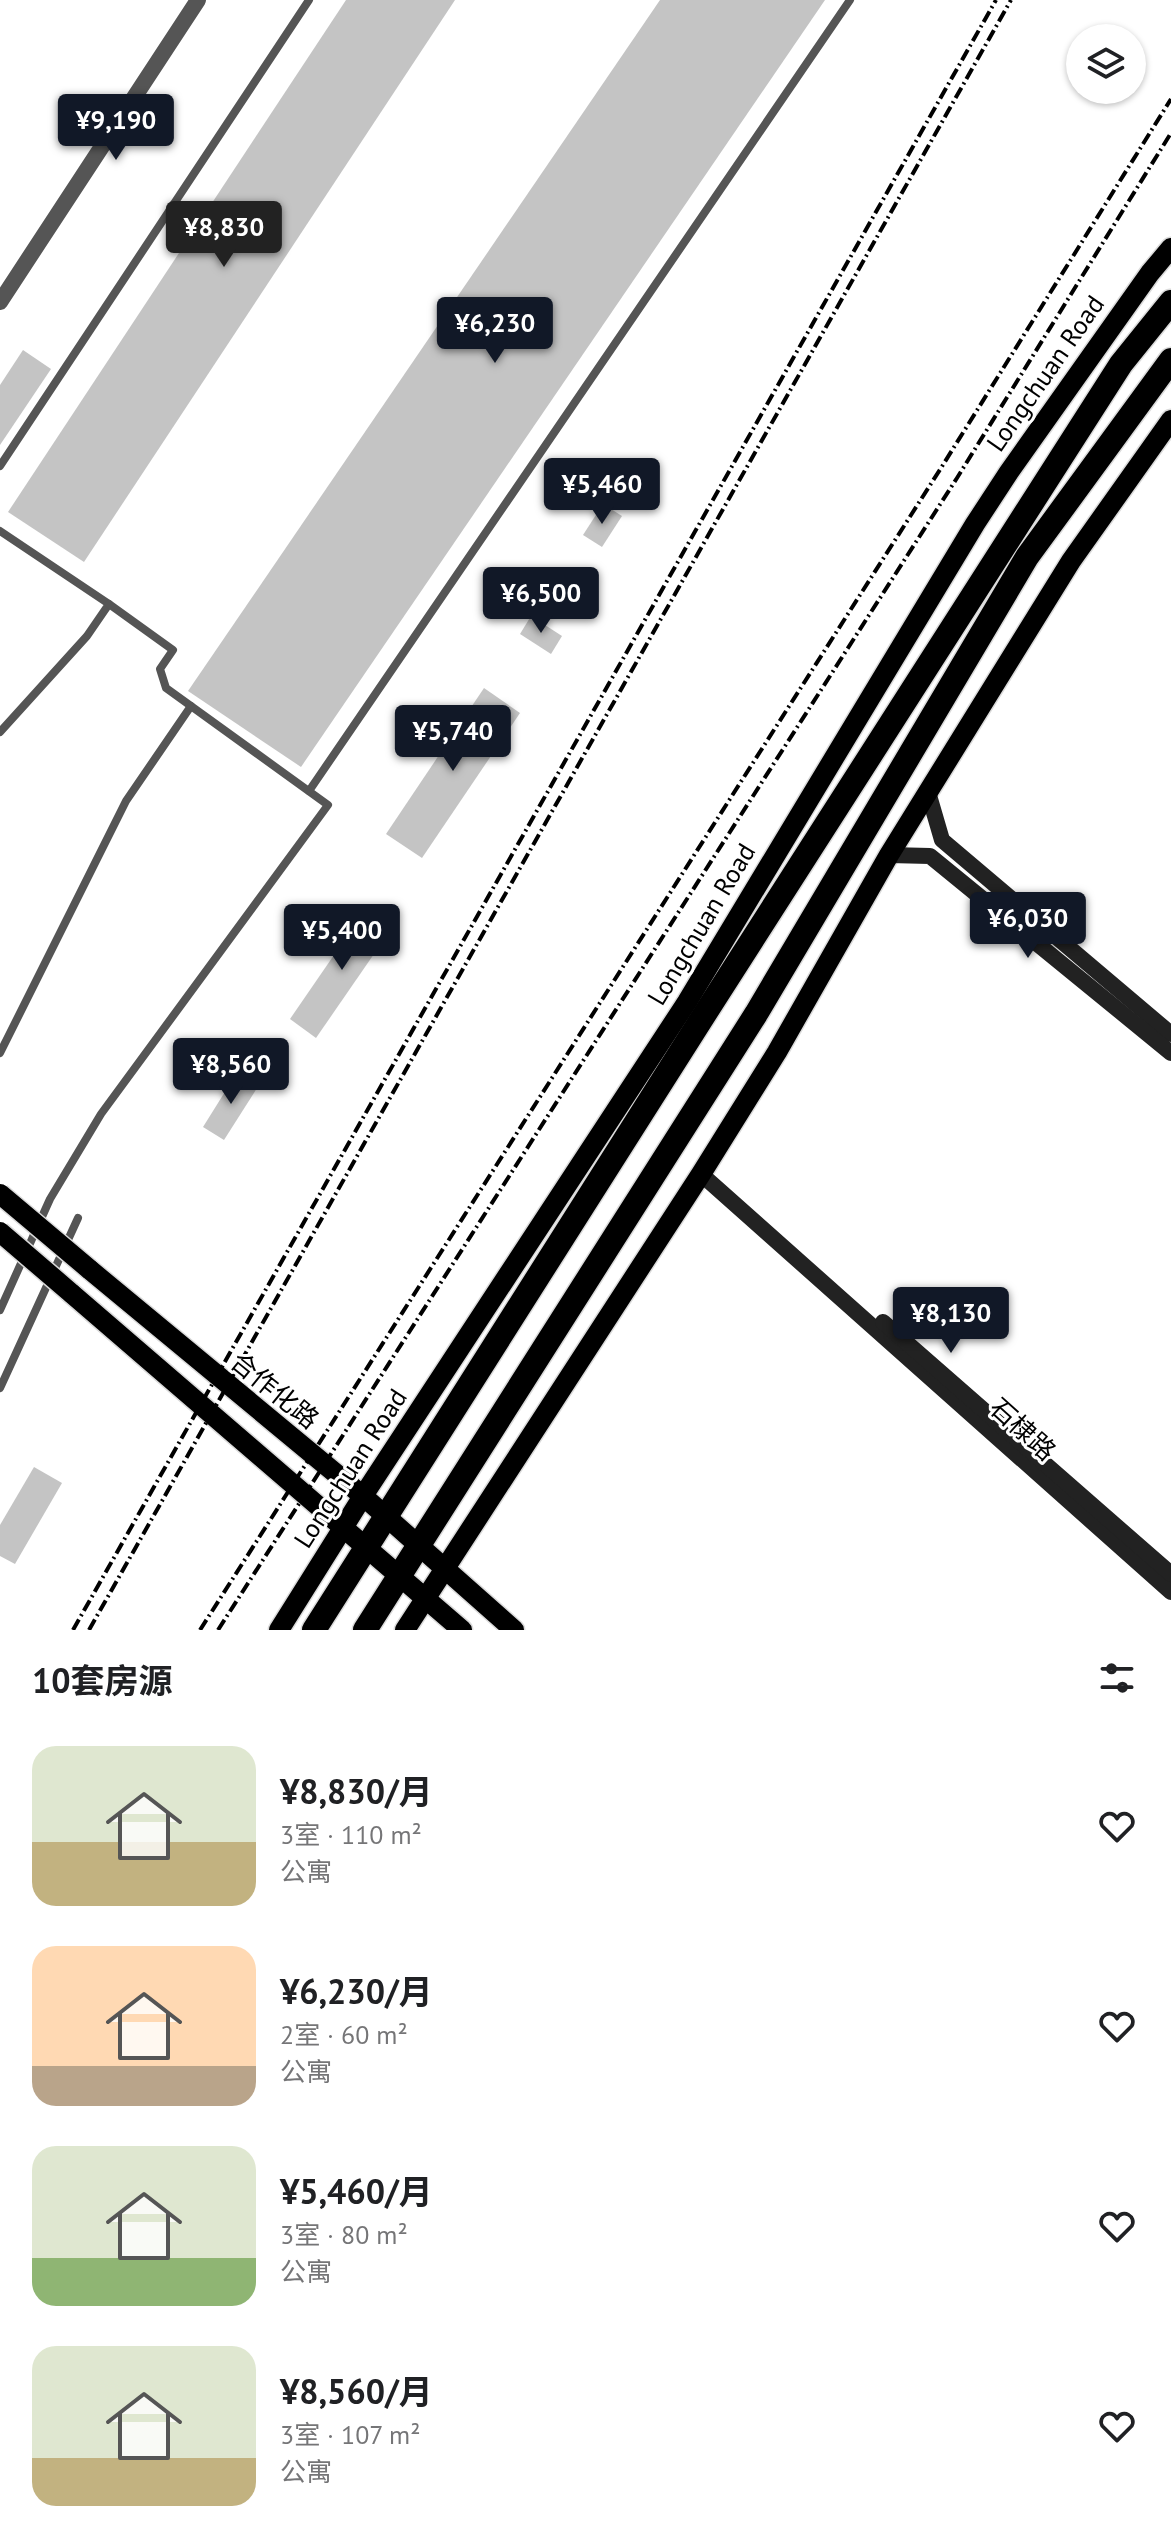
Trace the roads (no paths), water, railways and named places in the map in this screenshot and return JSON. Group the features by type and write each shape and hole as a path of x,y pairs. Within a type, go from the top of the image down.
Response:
{"highway":[{"name":"Longchuan Road","path":"314,1630 1121,364 1171,302"},
{"path":"365,1630 756,1014 1027,557 1171,360"}],"main road":[{"name":"Longchuan Road","path":"279,1630 363,1496 687,1002 992,498 1150,273 1171,248"},
{"path":"405,1630 777,1052 889,855 1071,561 1171,420"},
{"name":"合作化路","path":"0,1194 363,1496 514,1630"},
{"path":"0,1232 462,1630"}],"street":[{"path":"0,302 198,0"},
{"path":"928,792 942,840 1167,1036"},
{"path":"889,855 930,856 1167,1036"},
{"name":"石棣路","path":"703,1170 1171,1574"},
{"name":"石棣路","path":"703,1170 1171,1592"}],"lane":[{"path":"0,466 309,0"},
{"path":"309,791 850,0"},
{"path":"0,531 173,650 160,669 166,688 328,805 101,1114 50,1199 0,1310"},
{"path":"0,732 87,636 109,604"},
{"path":"0,1053 126,801 191,706"},
{"path":"0,1388 78,1218"}],"railway":[{"path":"73,1630 996,0"},
{"path":"89,1630 1011,0"},
{"path":"200,1630 941,468 1171,99"},
{"path":"218,1630 957,478 1171,133"}]}
